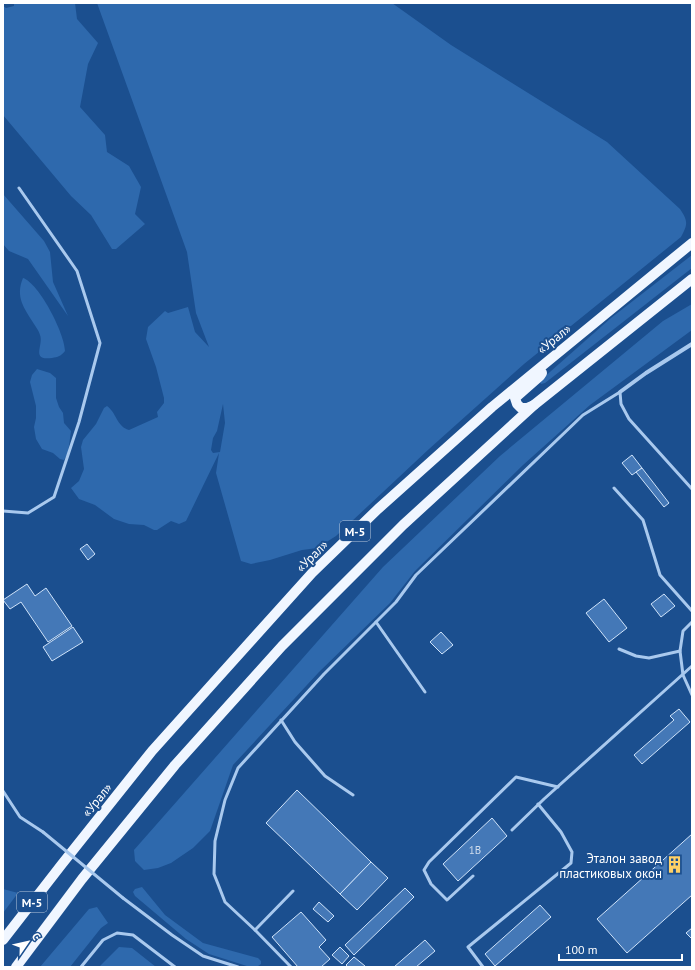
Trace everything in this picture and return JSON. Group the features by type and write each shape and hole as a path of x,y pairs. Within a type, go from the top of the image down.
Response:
{"main road":[{"name":"«Урал»","path":"3,940 152,751 312,573 378,509 469,427 692,243"},
{"name":"М-5","path":"16,967 82,879 175,765 282,646 403,525 534,405 692,279"},
{"path":"534,405 527,408 522,408 517,404 515,398 540,376 548,361"}],"street":[{"path":"620,392 646,373 692,344"}],"lane":[{"path":"3,511 28,513 54,497 79,422 100,343 77,271 19,188"},
{"path":"291,967 225,902 214,874 215,841 225,800 238,768 324,674 396,602 416,575 583,415 620,392 621,404 629,419 692,489"},
{"path":"614,488 643,520 660,575 692,611"},
{"path":"376,622 425,692"},
{"path":"692,622 683,631 680,651 683,675 692,695"},
{"path":"619,649 636,656 649,658 680,651"},
{"path":"512,830 538,804 692,666"},
{"path":"281,720 295,742 325,776 353,795"},
{"path":"473,876 447,900 431,884 424,870 429,862 516,777 558,787"},
{"path":"3,791 20,817 43,832 123,898 172,935 203,956 238,967"},
{"path":"483,967 468,948 571,863 572,852 561,832 538,804"},
{"path":"255,930 294,891"},
{"path":"81,967 103,940 117,933 132,935 175,967"}],"shaded area":[{"path":"14,3 75,3 77,19 98,43 88,64 80,107 105,135 107,152 129,166 141,187 135,214 145,224 116,249 112,249 91,215 71,196 3,115 3,6 6,8 14,6"},
{"path":"97,3 392,3 451,45 607,142 680,209 686,220 686,226 681,237 524,364 429,449 336,536 317,548 302,550 251,564 241,561 216,473 219,453 186,521 179,524 171,521 157,530 144,525 129,524 114,519 95,505 79,499 71,488 79,481 84,469 81,447 83,440 96,424 104,408 107,406 113,412 119,423 129,430 158,417 157,412 164,403 164,398 156,367 146,339 148,327 165,311 168,313 188,307 195,332 209,347 196,313 187,252","holes":["223,404 225,423 220,452 213,453 211,450 213,438 217,431"]},
{"path":"3,194 44,241 50,252 53,282 68,316 28,259 9,251 3,244"},
{"path":"692,255 692,268 545,383 541,384 540,382 542,379 611,318"},
{"path":"23,278 36,289 56,322 61,333 65,351 59,356 45,358 41,357 40,355 40,334 24,307 20,297"},
{"path":"692,304 692,330 590,405 523,465 415,571 390,603 319,672 233,765 210,831 193,848 171,863 158,868 144,870 135,861 134,850 383,567 500,456 663,321"},
{"path":"37,369 50,373 56,378 56,398 63,413 64,423 71,431 68,453 64,460 60,459 53,453 42,449 36,439 34,427 36,406 30,382 32,375"},
{"path":"142,887 165,915 203,943 258,958 261,961 261,964 250,967 209,954 186,939 135,896 133,892 135,889"},
{"path":"3,889 18,893 3,913"},
{"path":"97,907 108,923 101,928 70,967 40,967 89,909"},
{"path":"119,947 132,948 156,967 99,967"}],"building":[{"path":"632,455 642,468 632,475 622,463"},
{"path":"642,468 669,503 664,507 636,472"},
{"path":"87,544 95,554 88,560 80,549"},
{"path":"27,584 35,596 46,588 72,626 48,642 21,602 10,609 3,600"},
{"path":"664,594 675,606 661,617 651,604"},
{"path":"604,599 627,628 609,642 586,613"},
{"path":"73,627 83,642 52,661 43,647"},
{"path":"441,632 453,645 442,654 430,642"},
{"path":"679,709 690,722 642,764 634,755 674,720 670,716"},
{"path":"297,790 371,862 340,894 266,823"},
{"path":"492,818 507,836 458,881 443,864"},
{"name":"Эталон завод пластиковых окон","path":"692,834 692,895 627,953 597,919"},
{"path":"371,862 388,878 357,910 340,894"},
{"path":"405,888 414,897 354,955 345,945"},
{"path":"319,902 334,916 328,922 313,909"},
{"path":"540,905 551,917 495,966 485,954"},
{"path":"301,912 326,940 319,947 330,959 321,967 298,967 272,937"},
{"path":"692,928 692,939 686,933"},
{"path":"425,940 435,951 416,967 394,967"},
{"path":"340,947 349,956 342,964 332,955"},
{"path":"354,957 365,966 348,967 346,965"}],"place":[{"name":"Эталон завод пластиковых окон","path":"675,865"}]}
